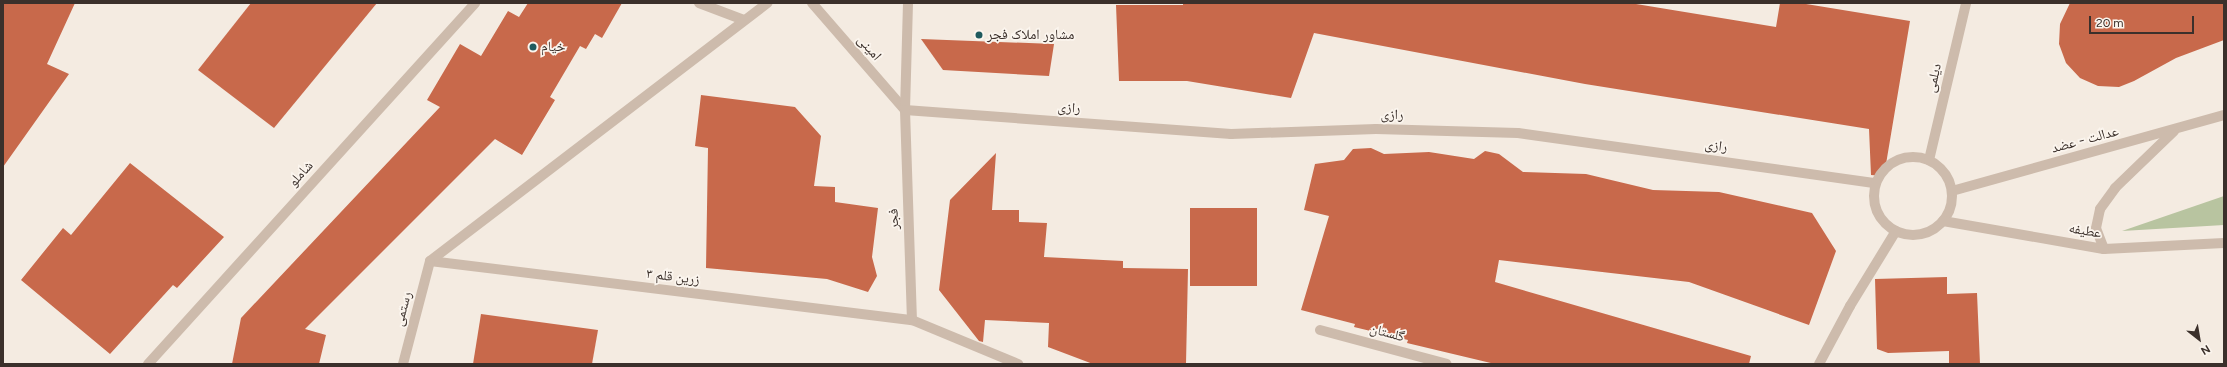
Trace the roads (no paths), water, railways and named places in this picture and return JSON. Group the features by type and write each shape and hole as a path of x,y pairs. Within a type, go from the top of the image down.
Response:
{"street":[{"name":"شاملو","path":"148,364 475,3"},
{"path":"699,3 744,20"},
{"path":"430,261 768,3"},
{"name":"امینی","path":"812,3 905,110"},
{"name":"فجر","path":"908,3 905,110 912,320"},
{"name":"دیلمی","path":"1929,160 1966,3"},
{"name":"رازی","path":"905,110 1231,134 1376,129 1518,133 1876,183"},
{"name":"عدالت - عضد","path":"1952,191 2176,130 2224,115"},
{"path":"2104,249 2096,228 2100,209 2115,188 2176,130"},
{"path":"1916,157 1929,160 1940,167 1948,178 1952,191 1952,202 1943,221 1933,230 1922,234 1909,235 1896,232 1886,225 1875,206 1874,194 1876,183 1881,173 1890,164 1903,158 1916,157"},
{"name":"عطیفه","path":"1943,221 2104,249 2224,243"},
{"path":"1819,364 1850,306 1896,232"},
{"name":"زرین قلم ۳","path":"430,261 912,320"},
{"name":"رستمی","path":"403,364 430,261"},
{"path":"912,320 1018,364"},
{"name":"گلستان","path":"1320,330 1447,364"}],"place":[{"name":"مشاور املاک فجر","path":"979,35"},
{"name":"خیام","path":"533,47"}]}
